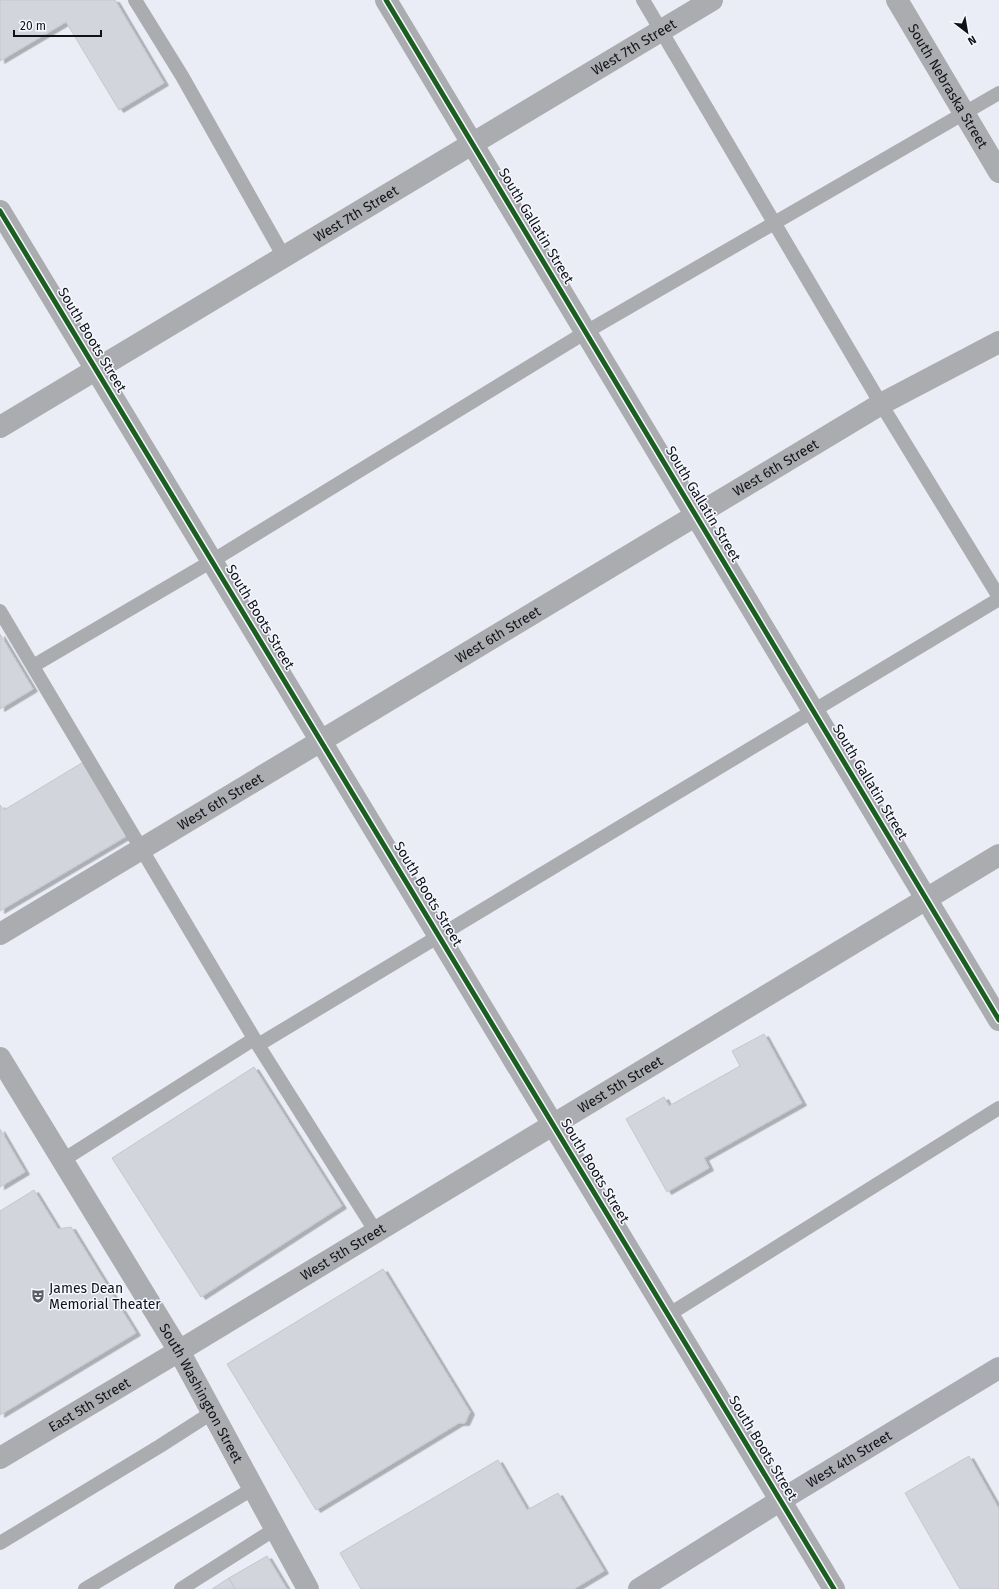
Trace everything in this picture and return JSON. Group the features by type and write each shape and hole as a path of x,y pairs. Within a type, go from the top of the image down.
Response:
{"highway":[{"name":"West 4th Street","path":"639,1589 781,1500 999,1368"}],"main road":[{"name":"South Washington Street","path":"0,1058 180,1352 308,1589"}],"street":[{"name":"South Gallatin Street","path":"386,0 999,1020"},
{"name":"West 7th Street","path":"0,427 712,0"},
{"name":"South Nebraska Street","path":"897,0 999,172"},
{"name":"South Boots Street","path":"0,211 834,1589"},
{"name":"West 6th Street","path":"0,934 881,404 999,342"},
{"name":"West 5th Street","path":"180,1352 999,855"},
{"name":"East 5th Street","path":"0,1458 180,1352"}],"lane":[{"path":"135,0 182,76 284,257"},
{"path":"63,1160 256,1042 439,936 999,598 881,404 643,0"},
{"path":"33,666 212,561 586,332 999,93"},
{"path":"0,611 256,1042 376,1232"},
{"path":"668,1315 999,1108"},
{"path":"0,1543 213,1412"},
{"path":"85,1589 254,1488"},
{"path":"181,1589 275,1529"}],"building":[{"path":"0,0 115,0 164,83 119,110 66,22 0,61"},
{"path":"0,634 33,689 0,709"},
{"path":"85,761 130,834 0,911 0,805 4,810"},
{"path":"764,1034 802,1103 704,1158 709,1168 667,1192 626,1119 664,1097 669,1106 740,1066 732,1051"},
{"path":"254,1067 342,1206 201,1297 112,1158"},
{"path":"0,1129 25,1172 0,1187"},
{"path":"34,1190 58,1229 71,1227 136,1333 0,1415 0,1211"},
{"path":"383,1269 470,1412 465,1423 459,1423 316,1510 227,1364"},
{"path":"969,1456 999,1509 999,1589 960,1589 905,1493"},
{"path":"498,1460 527,1510 558,1493 604,1571 574,1589 361,1589 340,1553"},
{"path":"267,1556 287,1589 235,1589 229,1578"},
{"path":"229,1578 235,1589 212,1589"}],"cycle path":[{"path":"386,0 999,1020"},
{"path":"0,211 834,1589"}],"place":[{"name":"James Dean Memorial Theater","path":"38,1296"}]}
